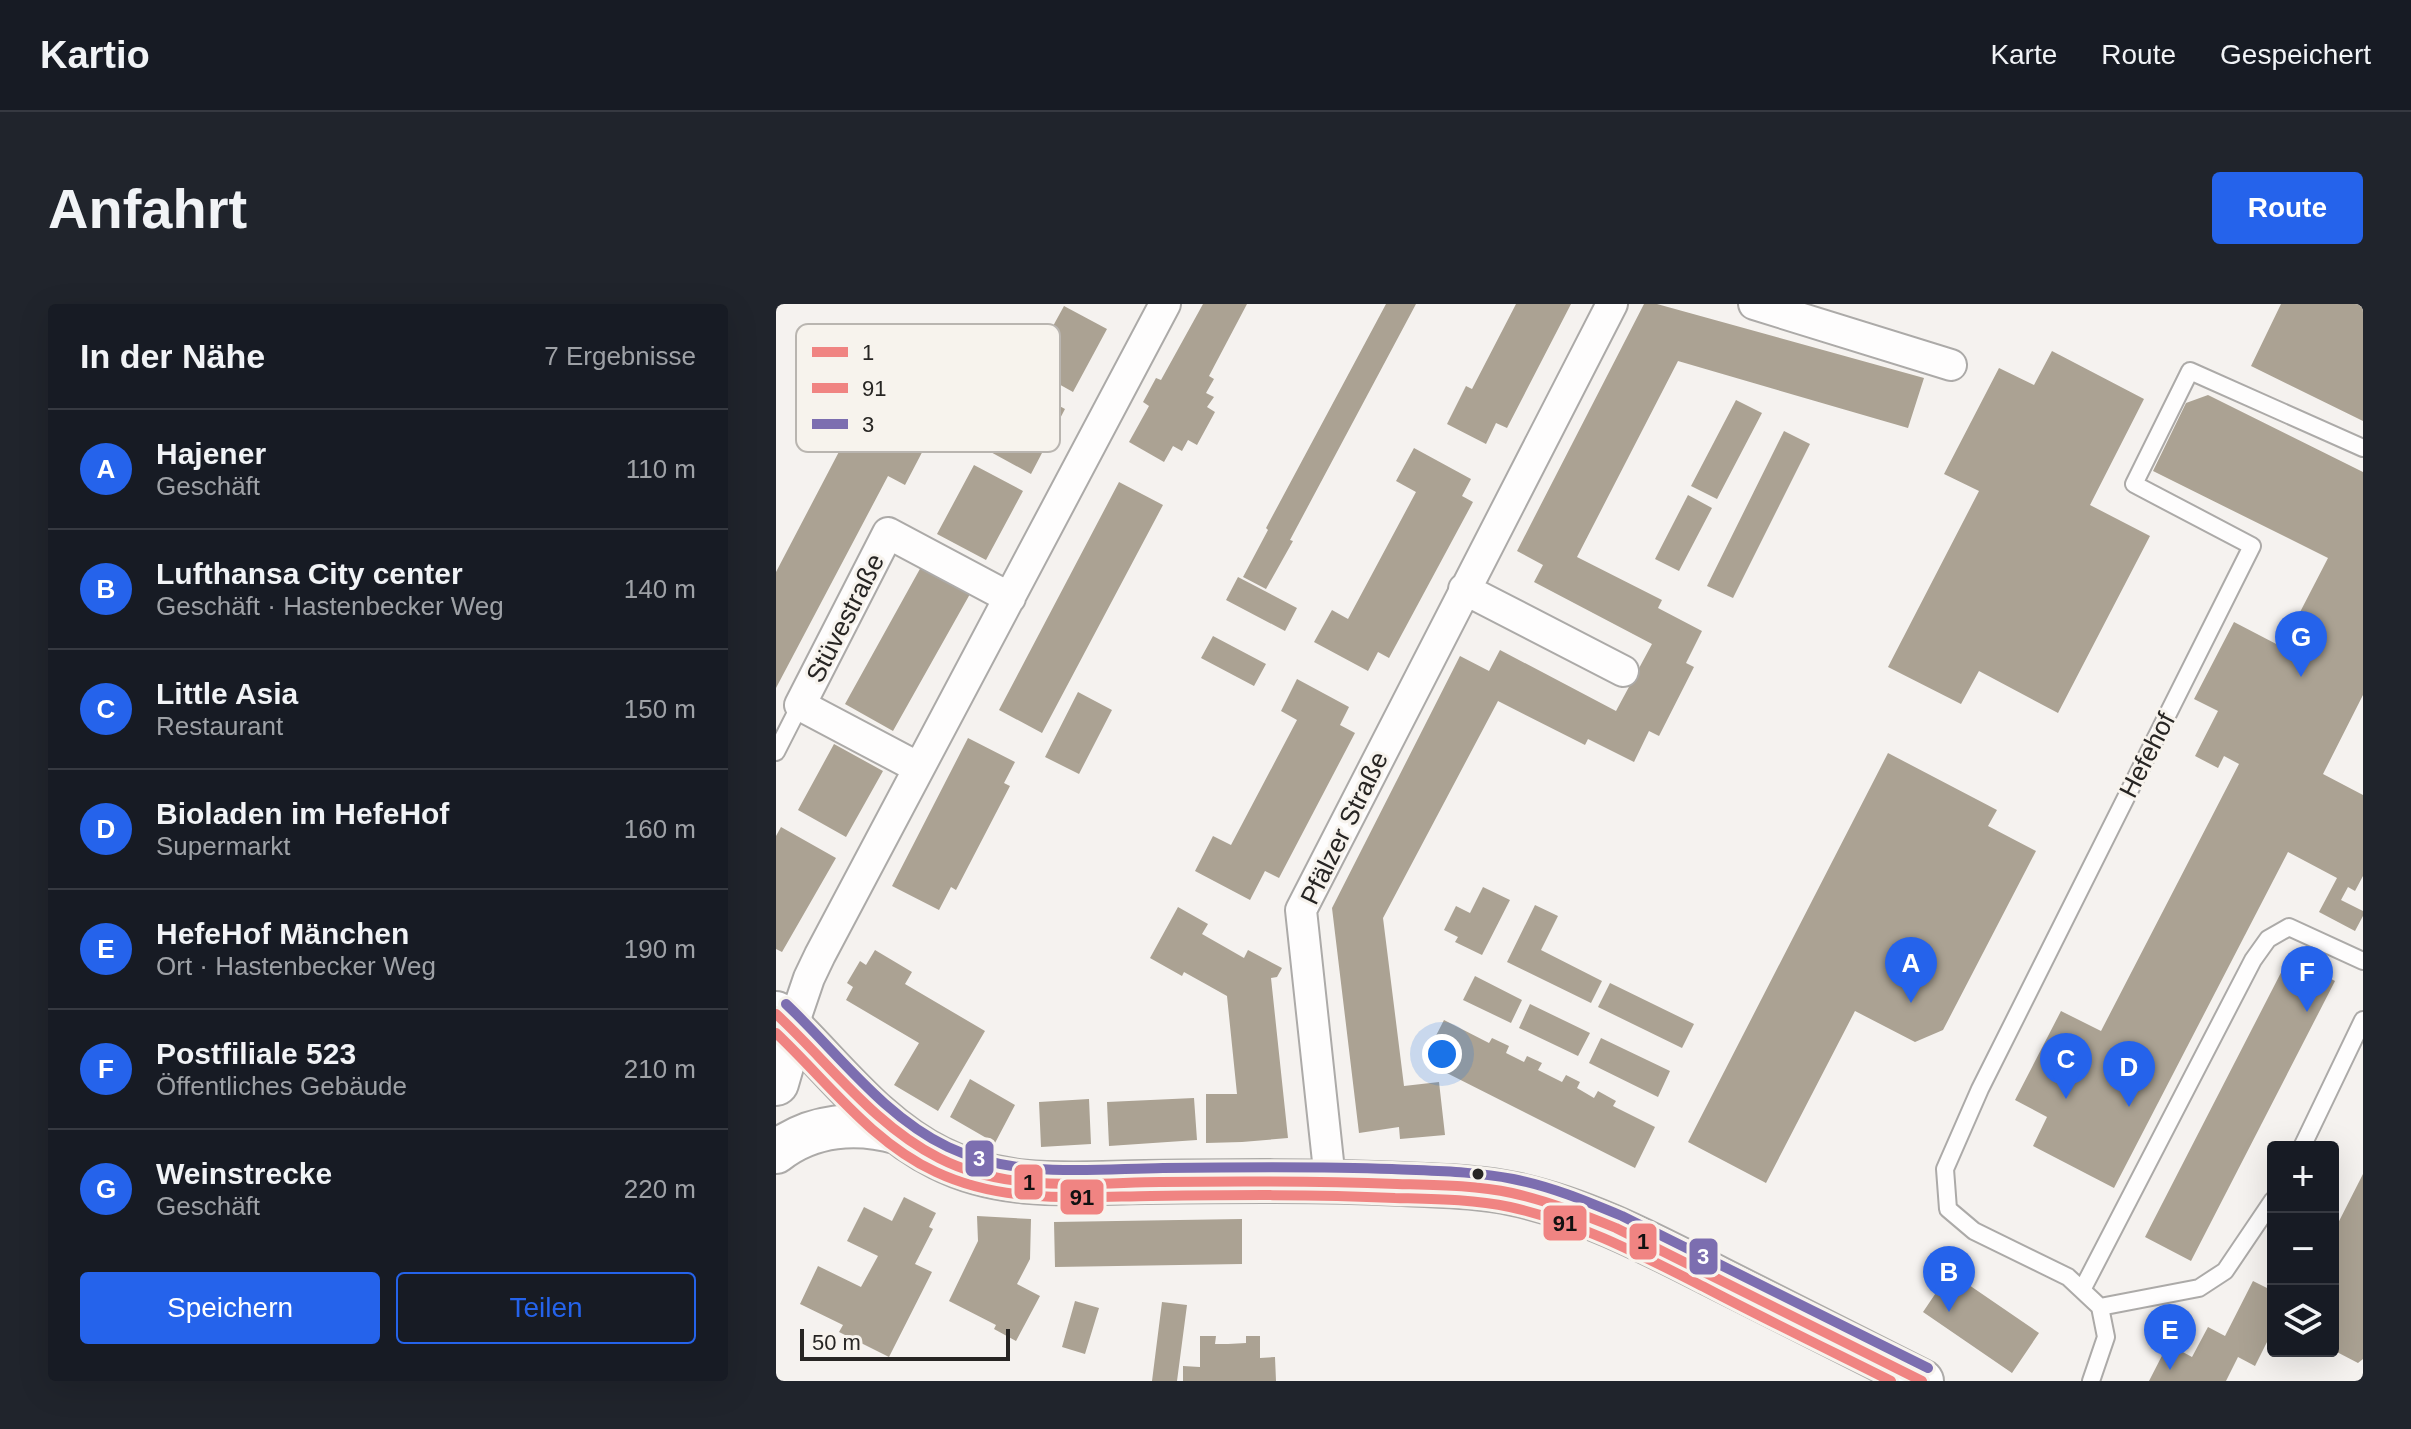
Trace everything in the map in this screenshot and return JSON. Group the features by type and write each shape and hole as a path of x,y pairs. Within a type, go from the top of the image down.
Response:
{"main road":[{"path":"784,1021 879,1117 899,1133 939,1158 992,1178 1044,1184 1330,1180 1473,1188 1539,1200 1634,1237 1922,1381"},
{"path":"776,1083 784,1021"},
{"path":"776,1152 802,1136 851,1125 899,1133"}],"street":[{"path":"784,1021 1165,304"},
{"name":"Pfälzer Straße","path":"1330,1180 1301,910 1612,304"},
{"path":"1754,304 1951,365"},
{"name":"Stüvestraße","path":"919,768 800,705 888,533 1010,598"},
{"path":"1464,589 1623,671"}],"lane":[{"name":"Hefehof","path":"2100,1307 2068,1277 1974,1231 1948,1209 1945,1169 1980,1089 2252,546 2134,484 2190,371 2363,448"},
{"path":"776,752 800,705"},
{"path":"2082,1290 2253,960 2268,939 2289,927 2363,961"},
{"path":"2305,1141 2363,1020"},
{"path":"2091,1381 2106,1337 2100,1307 2199,1288 2225,1271 2267,1209"}],"building":[{"path":"1203,304 1247,304 1209,376 1214,379 1206,393 1214,397 1207,407 1215,412 1197,445 1188,440 1182,451 1173,446 1164,462 1129,442 1149,406 1143,402 1156,378 1161,380"},
{"path":"1386,304 1416,304 1266,589 1243,577"},
{"path":"1516,304 1571,304 1507,428 1496,423 1486,444 1447,424 1466,386 1472,389"},
{"path":"1644,304 1657,304 1924,378 1908,428 1678,361 1577,557 1662,600 1658,608 1702,631 1686,663 1694,667 1659,736 1649,731 1634,762 1588,739 1585,745 1498,701 1383,918 1404,1086 1439,1082 1445,1135 1400,1139 1399,1127 1359,1133 1332,908 1460,656 1489,671 1500,650 1616,711 1652,644 1534,582 1543,565 1517,551"},
{"path":"2281,304 2363,304 2363,421 2251,366"},
{"path":"1064,306 1107,329 1073,392 1060,385 1060,324 1054,324"},
{"path":"2052,351 2144,399 2090,505 2150,536 2058,713 1979,671 1961,704 1888,667 1979,491 1944,474 1999,368 2034,385"},
{"path":"2208,395 2363,472 2363,695 2323,774 2363,795 2363,876 2355,891 2348,887 2341,900 2363,911 2363,916 2355,931 2319,912 2337,878 2288,852 2114,1188 2033,1146 2047,1117 2015,1100 2061,1011 2101,1031 2239,764 2224,756 2218,768 2195,756 2218,711 2194,699 2234,622 2282,647 2328,558 2153,471 2186,403"},
{"path":"1736,400 1762,413 1717,499 1691,486"},
{"path":"1784,431 1810,444 1733,598 1707,586"},
{"path":"1414,448 1471,479 1462,496 1473,502 1389,658 1378,652 1368,671 1314,642 1332,610 1348,619 1416,492 1396,481"},
{"path":"839,452 922,452 905,485 888,476 776,688 776,572"},
{"path":"991,452 1043,452 1031,474"},
{"path":"974,465 1023,491 986,560 937,534"},
{"path":"1119,482 1163,505 1042,733 999,710"},
{"path":"1688,495 1712,508 1679,571 1655,559"},
{"path":"921,567 970,594 893,731 845,704"},
{"path":"1238,577 1297,608 1285,631 1226,600"},
{"path":"1213,636 1266,664 1254,686 1201,658"},
{"path":"1297,679 1349,707 1340,725 1355,733 1279,878 1265,871 1250,900 1195,871 1213,836 1231,845 1297,720 1281,711"},
{"path":"1078,692 1112,710 1079,774 1045,757"},
{"path":"968,738 1015,762 1004,783 1010,786 956,890 951,887 939,910 892,886"},
{"path":"834,744 883,771 846,837 798,810"},
{"path":"1888,753 1997,810 1988,826 2036,851 1943,1030 1915,1042 1855,1011 1766,1183 1688,1142"},
{"path":"781,827 836,858 782,952 776,949 776,836"},
{"path":"1483,887 1510,900 1482,955 1455,942 1458,937 1444,930 1456,906 1470,913"},
{"path":"1535,905 1558,916 1541,950 1602,981 1591,1003 1507,962"},
{"path":"1178,907 1208,924 1202,934 1244,958 1248,950 1282,968 1277,977 1271,978 1288,1138 1206,1143 1206,1094 1237,1094 1227,996 1184,972 1182,976 1150,958"},
{"path":"875,950 912,972 905,984 985,1031 938,1111 894,1085 919,1043 846,1000 853,987 847,983 860,961 866,965"},
{"path":"2289,957 2335,981 2191,1261 2145,1237"},
{"path":"1475,976 1522,1000 1511,1023 1463,1000"},
{"path":"1610,983 1694,1024 1682,1048 1598,1007"},
{"path":"1530,1004 1590,1033 1578,1056 1519,1028"},
{"path":"1444,1020 1489,1043 1492,1038 1509,1046 1506,1053 1524,1062 1527,1056 1542,1063 1538,1070 1562,1082 1566,1075 1580,1082 1577,1088 1594,1098 1598,1091 1616,1101 1613,1106 1655,1127 1635,1168 1423,1061"},
{"path":"1601,1038 1670,1071 1658,1097 1589,1063"},
{"path":"970,1079 1015,1105 995,1143 950,1117"},
{"path":"1194,1098 1197,1140 1109,1146 1107,1102"},
{"path":"1089,1099 1091,1144 1041,1147 1039,1102"},
{"path":"2363,1174 2363,1359 2358,1363 2339,1353 2339,1221"},
{"path":"904,1197 936,1213 929,1227 933,1229 915,1264 932,1272 889,1357 839,1332 843,1325 800,1304 818,1266 861,1287 878,1256 847,1241 864,1207 892,1221"},
{"path":"977,1216 1031,1219 1030,1259 1017,1284 1040,1296 1016,1341 994,1329 996,1325 949,1301 978,1241"},
{"path":"1242,1219 1242,1264 1055,1267 1054,1222"},
{"path":"1950,1272 2039,1333 2012,1373 1923,1312"},
{"path":"2253,1281 2267,1288 2267,1342 2255,1366 2238,1357 2226,1381 2149,1381 2168,1344 2192,1357 2208,1327 2225,1336"},
{"path":"1075,1301 1099,1308 1085,1354 1062,1347"},
{"path":"1162,1302 1187,1305 1177,1381 1152,1381"},
{"path":"1200,1336 1216,1336 1215,1344 1228,1344 1246,1343 1246,1336 1260,1336 1260,1358 1275,1357 1276,1381 1183,1381 1183,1366 1200,1367"}],"transit line":[{"name":"3","path":"786,1004 902,1118 924,1134 974,1157 1000,1164 1054,1170 1363,1168 1468,1173 1527,1182 1568,1194 1622,1216 1928,1368"},
{"name":"1","path":"776,1014 873,1111 916,1144 965,1169 992,1177 1048,1184 1338,1182 1455,1186 1512,1193 1565,1208 1616,1228 1922,1381"},
{"name":"91","path":"776,1033 851,1109 891,1144 936,1172 962,1182 1015,1194 1042,1196 1334,1196 1452,1200 1510,1207 1561,1221 1610,1241 1891,1381"}],"place":[{"name":"Weinstrecke","path":"2301,677"},
{"name":"Hajener","path":"1911,1003"},
{"name":"Postfiliale 523","path":"2307,1012"},
{"name":"Little Asia","path":"2066,1099"},
{"name":"Bioladen im HefeHof","path":"2129,1107"},
{"name":"Lufthansa City center","path":"1949,1312"},
{"name":"HefeHof Mänchen","path":"2170,1370"}]}
